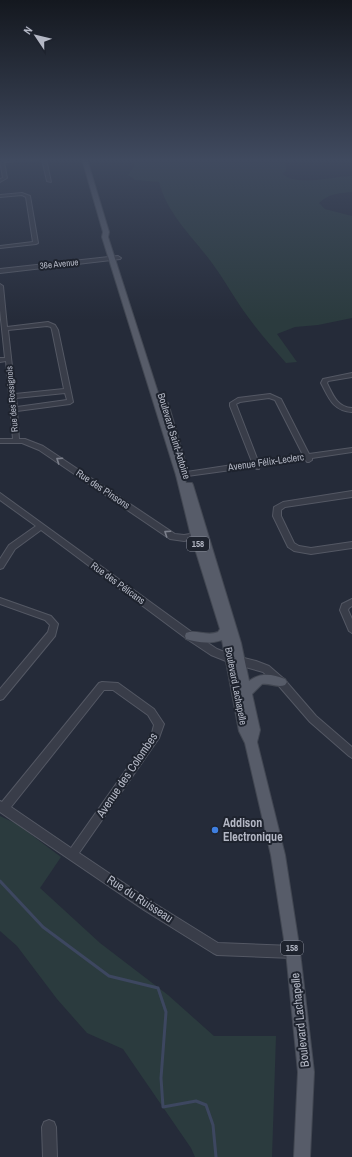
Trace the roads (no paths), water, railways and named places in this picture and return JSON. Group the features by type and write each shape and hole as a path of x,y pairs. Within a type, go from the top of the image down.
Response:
{"main road":[{"name":"Boulevard Saint-Antoine","path":"100,213 106,232 105,237 115,258 183,476 225,629"},
{"name":"Boulevard Saint-Antoine","path":"200,536 236,643"},
{"path":"190,636 207,640 216,639 222,635 225,629"},
{"name":"Boulevard Lachapelle","path":"225,629 246,694 254,730 251,742"},
{"name":"Boulevard Lachapelle","path":"236,643 235,660 245,731 251,742 278,855 293,952 306,1072 302,1157"},
{"path":"246,694 251,685 260,680 269,678 281,682"}],"street":[{"path":"0,247 36,243 31,213"},
{"name":"36e Avenue","path":"0,271 115,258"},
{"name":"Rue des Rossignols","path":"0,286 13,396 16,441"},
{"path":"5,329 48,324 53,326 70,402 14,409"},
{"path":"0,360 8,359"},
{"path":"352,375 330,378 325,380 324,383 337,407 342,410 352,410"},
{"path":"13,396 68,391"},
{"path":"256,465 233,406 234,402 238,400 270,396 278,399 308,458"},
{"name":"Rue des Pinsons","path":"0,441 23,441 41,448 173,537 184,538 200,536"},
{"name":"Avenue Félix-Leclerc","path":"308,458 352,450"},
{"name":"Avenue Félix-Leclerc","path":"183,476 308,458 352,454"},
{"path":"352,494 283,505 277,509 277,516 291,545 298,549 311,552 352,545"},
{"name":"Rue des Pélicans","path":"0,496 190,636 214,652 235,660"},
{"path":"0,566 12,547 41,526"},
{"path":"0,601 48,618 54,624 52,633 0,696"},
{"path":"352,602 346,606 344,610 352,629"},
{"path":"235,660 266,669 281,682 314,719 352,752"},
{"name":"Avenue des Colombes","path":"2,807 102,686 115,686 151,712 159,724 156,735 72,855"},
{"name":"Rue du Ruisseau","path":"2,807 148,906 217,949 293,952"},
{"path":"49,1127 50,1157"}],"waterway":[{"path":"0,881 43,927 109,976 158,988 166,1012 161,1078 163,1107 196,1101 206,1105 213,1125 216,1157"}],"place":[{"name":"Addison Electronique","path":"215,830"}]}
